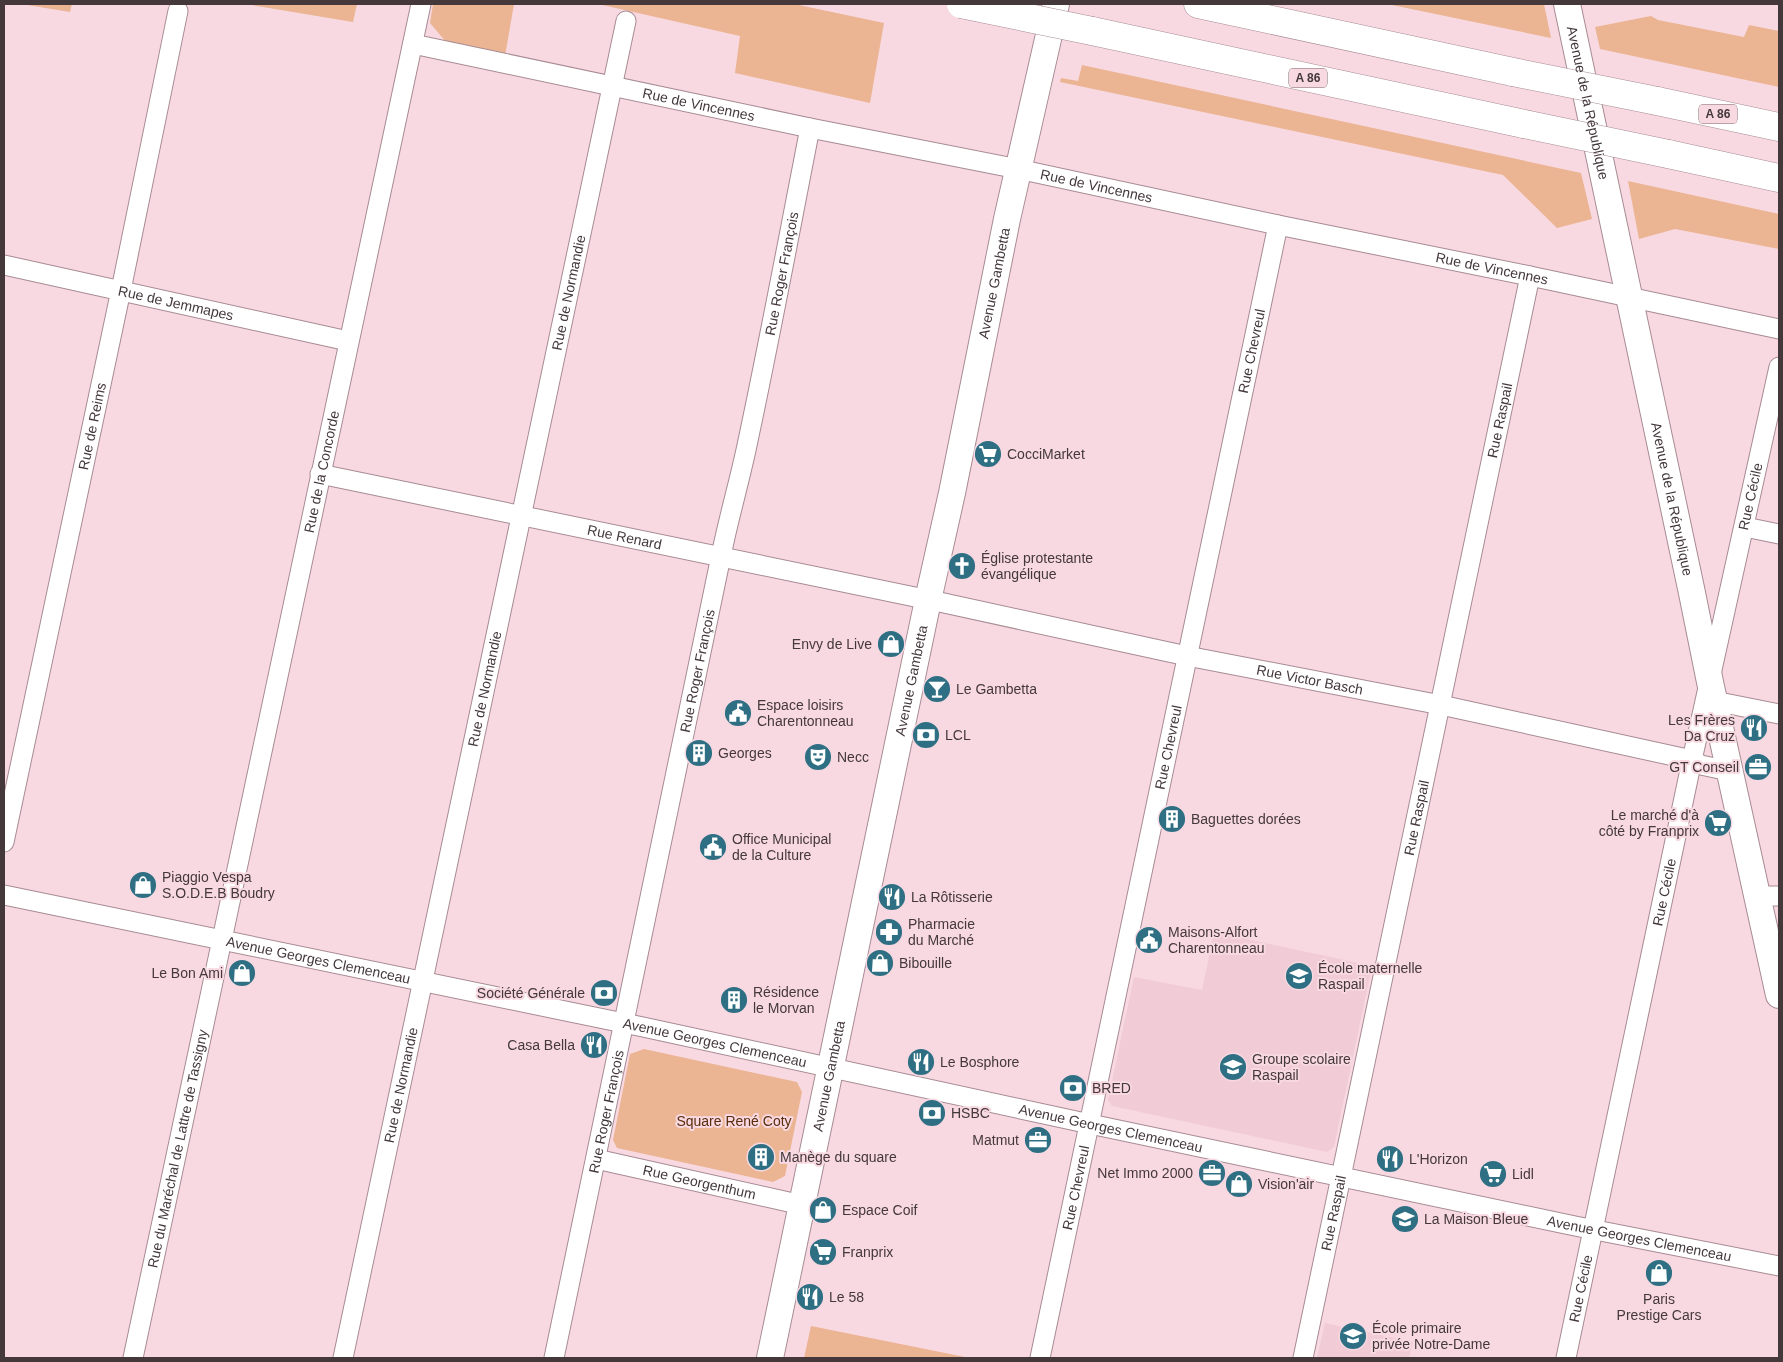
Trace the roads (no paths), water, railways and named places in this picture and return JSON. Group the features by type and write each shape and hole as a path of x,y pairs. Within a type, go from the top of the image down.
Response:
{"highway":[{"name":"A 86","path":"961,4 1779,178"},
{"name":"A 86","path":"1198,4 1779,127"}],"street":[{"name":"Rue de la Concorde","path":"222,940 421,4"},
{"name":"Avenue Gambetta","path":"770,1358 952,493 1018,168 1056,4"},
{"name":"Avenue de la République","path":"1566,4 1712,692 1730,771 1768,896 1779,995"},
{"name":"Rue de Reims","path":"4,842 178,11"},
{"name":"Rue de Normandie","path":"343,1358 626,21"},
{"name":"Rue de Vincennes","path":"413,44 810,128 1018,168 1278,225 1779,329"},
{"name":"Rue Roger François","path":"554,1358 623,1023 675,784 720,556 746,450 810,128"},
{"name":"Rue Chevreul","path":"1040,1358 1278,225"},
{"name":"Rue de Jemmapes","path":"4,265 348,341"},
{"name":"Rue Raspail","path":"1302,1358 1530,276"},
{"name":"Rue Cécile","path":"1566,1358 1692,760 1712,692 1744,527 1779,367"},
{"name":"Rue Renard","path":"320,474 928,600"},
{"path":"1744,527 1779,534"},
{"name":"Rue Victor Basch","path":"928,600 1187,656 1441,705 1692,760 1701,765 1730,771"},
{"path":"1712,692 1779,714"},
{"name":"Avenue Georges Clemenceau","path":"4,894 623,1023 1593,1230 1779,1266"},
{"name":"Rue du Maréchal de Lattre de Tassigny","path":"133,1358 222,940"},
{"name":"Rue Georgenthum","path":"596,1159 802,1205"}],"place":[{"name":"CocciMarket","path":"988,454"},
{"name":"Église protestante évangélique","path":"962,566"},
{"name":"Envy de Live","path":"891,644"},
{"name":"Le Gambetta","path":"937,689"},
{"name":"Espace loisirs Charentonneau","path":"738,713"},
{"name":"Les Frères Da Cruz","path":"1754,728"},
{"name":"LCL","path":"926,735"},
{"name":"Georges","path":"699,753"},
{"name":"Necc","path":"818,757"},
{"name":"GT Conseil","path":"1758,767"},
{"name":"Baguettes dorées","path":"1172,819"},
{"name":"Le marché d'à côté by Franprix","path":"1718,823"},
{"name":"Office Municipal de la Culture","path":"713,847"},
{"name":"Piaggio Vespa S.O.D.E.B Boudry","path":"143,885"},
{"name":"La Rôtisserie","path":"892,897"},
{"name":"Pharmacie du Marché","path":"889,932"},
{"name":"Maisons-Alfort Charentonneau","path":"1149,940"},
{"name":"Bibouille","path":"880,963"},
{"name":"Le Bon Ami","path":"242,973"},
{"name":"École maternelle Raspail","path":"1299,976"},
{"name":"Société Générale","path":"604,993"},
{"name":"Résidence le Morvan","path":"734,1000"},
{"name":"Casa Bella","path":"594,1045"},
{"name":"Le Bosphore","path":"921,1062"},
{"name":"Groupe scolaire Raspail","path":"1233,1067"},
{"name":"BRED","path":"1073,1088"},
{"name":"HSBC","path":"932,1113"},
{"name":"Matmut","path":"1038,1140"},
{"name":"Manège du square","path":"761,1157"},
{"name":"L'Horizon","path":"1390,1159"},
{"name":"Net Immo 2000","path":"1212,1173"},
{"name":"Lidl","path":"1493,1174"},
{"name":"Vision'air","path":"1239,1184"},
{"name":"Espace Coif","path":"823,1210"},
{"name":"La Maison Bleue","path":"1405,1219"},
{"name":"Franprix","path":"823,1252"},
{"name":"Paris Prestige Cars","path":"1659,1273"},
{"name":"Le 58","path":"810,1297"},
{"name":"École primaire privée Notre-Dame","path":"1353,1336"}],"park label":[{"name":"Square René Coty","path":"734,1121"}]}
